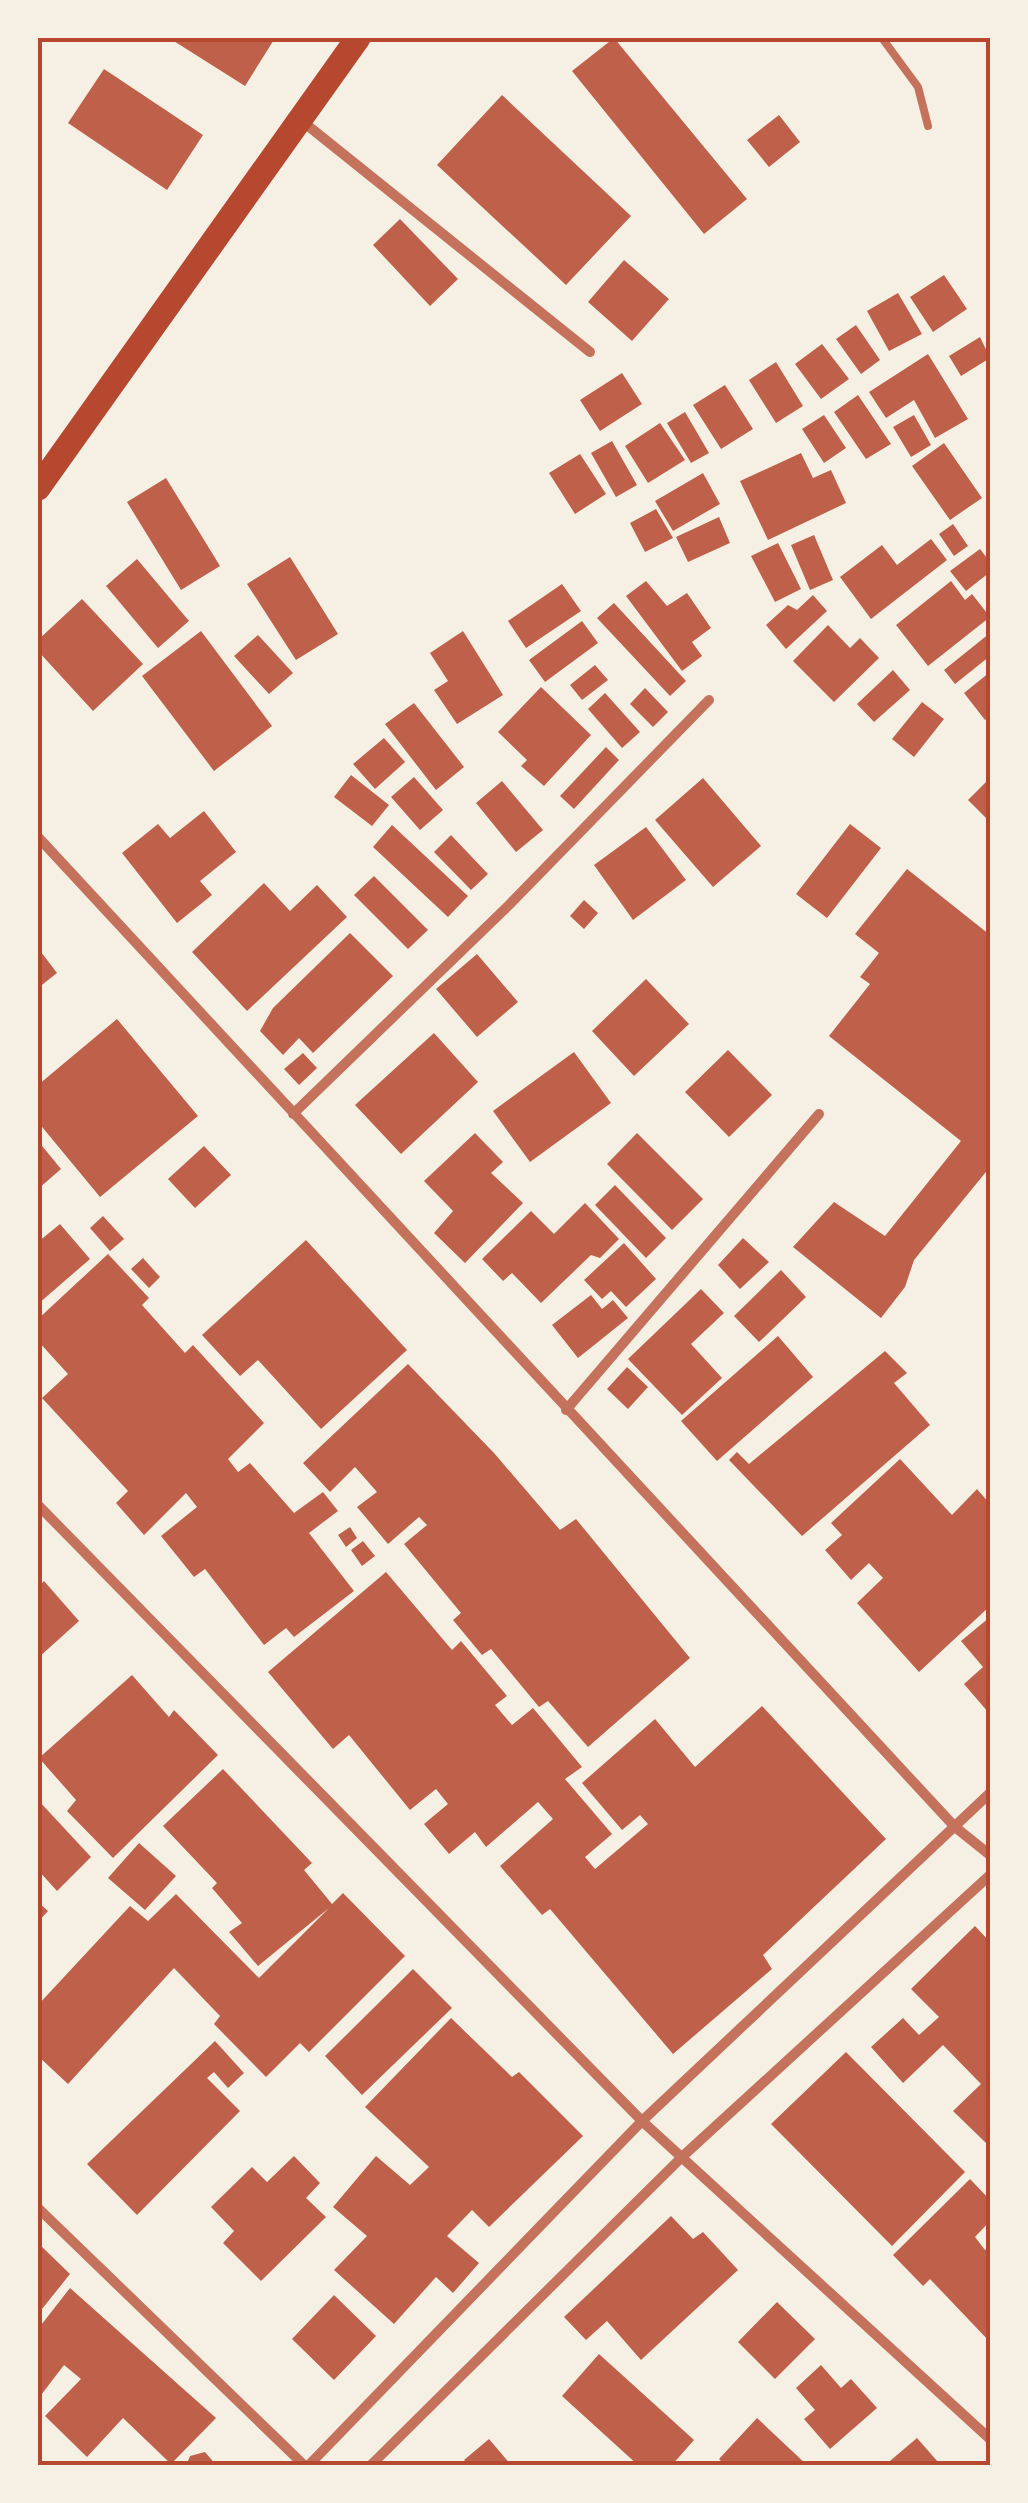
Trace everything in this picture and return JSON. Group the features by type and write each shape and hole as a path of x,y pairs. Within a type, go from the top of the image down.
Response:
{"main road":[{"path":"38,488 358,38"}],"street":[{"path":"300,119 590,352"},
{"path":"292,1114 509,906 709,700"},
{"path":"38,837 955,1827 990,1855"},
{"path":"566,1410 819,1114"},
{"path":"38,1505 642,2120 990,2439"},
{"path":"38,2208 307,2466 642,2120 990,1793"},
{"path":"370,2466 683,2156 990,1876"}],"lane":[{"path":"882,38 918,87 928,126"}],"building":[{"path":"169,38 275,38 245,86"},
{"path":"614,38 747,199 704,234 572,71"},
{"path":"104,69 203,135 167,190 68,123"},
{"path":"502,95 631,216 566,285 437,165"},
{"path":"779,115 800,142 769,167 747,140"},
{"path":"400,219 458,279 430,306 373,245"},
{"path":"624,260 669,299 632,341 588,302"},
{"path":"944,275 967,309 933,332 910,297"},
{"path":"898,293 922,334 889,351 867,311"},
{"path":"856,325 880,360 861,374 836,339"},
{"path":"980,337 990,358 961,376 949,356"},
{"path":"822,344 849,379 821,399 795,364"},
{"path":"928,354 968,419 935,438 914,400 886,418 869,392"},
{"path":"776,362 803,406 776,423 749,380"},
{"path":"622,373 642,404 600,431 580,400"},
{"path":"725,385 753,429 721,449 693,405"},
{"path":"858,395 891,444 866,459 834,412"},
{"path":"685,412 709,453 691,463 667,423"},
{"path":"824,415 846,448 824,463 802,429"},
{"path":"914,415 931,445 911,457 893,427"},
{"path":"660,423 685,460 648,483 625,446"},
{"path":"612,441 637,485 616,497 591,453"},
{"path":"944,443 982,498 950,520 912,466"},
{"path":"801,453 813,478 831,470 846,503 768,540 740,481"},
{"path":"580,454 606,494 575,514 549,473"},
{"path":"703,473 720,504 673,531 655,501"},
{"path":"166,478 220,566 181,590 127,502"},
{"path":"656,509 673,538 645,552 630,523"},
{"path":"719,517 730,543 688,562 676,537"},
{"path":"953,524 968,546 954,556 939,534"},
{"path":"814,535 833,580 810,590 791,545"},
{"path":"931,539 947,560 871,619 840,577 882,545 897,565"},
{"path":"778,543 801,589 775,602 751,556"},
{"path":"980,549 990,562 990,572 966,591 950,571"},
{"path":"290,557 338,634 296,660 247,584"},
{"path":"137,559 189,621 158,648 106,586"},
{"path":"646,581 667,606 687,593 711,628 692,642 702,656 682,671 626,596"},
{"path":"951,581 965,600 972,594 990,617 928,666 896,625"},
{"path":"562,584 581,611 526,648 508,621"},
{"path":"813,595 827,611 786,649 766,625 788,605 797,610"},
{"path":"82,599 143,664 93,711 38,651 38,640"},
{"path":"614,603 686,681 670,696 597,618"},
{"path":"582,621 598,643 545,682 529,660"},
{"path":"828,625 850,648 860,638 879,658 834,702 793,661"},
{"path":"201,631 272,726 214,771 142,676"},
{"path":"463,631 503,695 457,724 434,690 448,681 430,653"},
{"path":"990,633 990,656 955,684 944,670"},
{"path":"258,635 293,673 269,694 234,656"},
{"path":"595,665 608,680 582,700 570,685"},
{"path":"893,670 910,690 874,722 857,704"},
{"path":"990,672 990,716 985,720 964,693"},
{"path":"541,687 591,735 544,786 521,766 527,760 498,732"},
{"path":"645,688 668,712 653,727 630,704"},
{"path":"605,693 640,732 622,748 588,709"},
{"path":"922,702 944,719 914,757 892,739"},
{"path":"414,703 464,767 436,790 385,724"},
{"path":"384,738 405,762 375,789 353,764"},
{"path":"606,747 619,760 574,809 560,796"},
{"path":"351,775 389,805 372,826 334,797"},
{"path":"414,777 443,810 420,830 391,797"},
{"path":"703,778 761,846 713,887 655,820"},
{"path":"990,778 990,822 968,800"},
{"path":"502,781 543,830 516,852 476,803"},
{"path":"204,811 236,852 200,881 212,895 177,923 122,853 158,824 170,838"},
{"path":"850,824 881,848 827,918 796,894"},
{"path":"392,825 468,896 448,917 373,847"},
{"path":"646,827 686,880 633,920 594,865"},
{"path":"451,835 488,874 471,890 434,852"},
{"path":"907,869 990,935 990,1167 914,1260 905,1287 881,1318 793,1247 834,1202 885,1236 961,1141 829,1036 870,984 860,977 879,953 855,934"},
{"path":"374,876 428,930 408,949 354,895"},
{"path":"264,883 290,911 317,885 347,917 247,1011 192,952"},
{"path":"584,900 598,913 584,929 570,916"},
{"path":"350,933 393,976 313,1053 299,1038 283,1055 260,1031 273,1008"},
{"path":"38,948 57,973 38,988"},
{"path":"477,954 518,1002 477,1037 436,989"},
{"path":"646,979 689,1024 634,1076 592,1031"},
{"path":"117,1019 198,1116 100,1197 38,1122 38,1085"},
{"path":"434,1033 478,1082 401,1154 355,1105"},
{"path":"728,1050 772,1095 729,1137 685,1092"},
{"path":"574,1052 611,1103 530,1162 493,1111"},
{"path":"303,1053 317,1068 299,1085 284,1069"},
{"path":"475,1133 503,1162 491,1173 523,1203 465,1263 434,1233 453,1211 424,1181"},
{"path":"637,1133 703,1199 672,1230 607,1164"},
{"path":"38,1141 61,1169 38,1189"},
{"path":"204,1146 231,1175 195,1208 168,1179"},
{"path":"615,1185 666,1238 646,1258 595,1205"},
{"path":"585,1203 619,1239 600,1258 591,1255 541,1303 512,1273 503,1281 482,1259 531,1211 554,1234"},
{"path":"103,1216 124,1239 110,1251 90,1228"},
{"path":"60,1224 90,1259 38,1304 38,1242"},
{"path":"743,1238 769,1262 740,1289 718,1265"},
{"path":"306,1240 407,1350 321,1429 258,1360 240,1376 202,1335"},
{"path":"624,1243 656,1279 626,1307 611,1291 602,1299 584,1280"},
{"path":"108,1254 149,1298 142,1305 185,1353 193,1345 264,1423 228,1459 238,1472 250,1463 294,1513 323,1492 338,1511 309,1533 354,1591 294,1637 286,1628 264,1645 205,1569 194,1577 161,1536 197,1507 186,1493 144,1535 116,1503 128,1491 42,1398 68,1374 38,1341 38,1319"},
{"path":"143,1258 160,1277 149,1288 131,1269"},
{"path":"781,1270 806,1297 759,1342 734,1316"},
{"path":"701,1289 724,1313 691,1344 722,1378 682,1415 628,1359"},
{"path":"591,1295 602,1309 613,1300 628,1318 578,1358 552,1325"},
{"path":"778,1336 813,1377 717,1461 681,1421"},
{"path":"885,1351 907,1373 894,1383 930,1425 802,1536 729,1460 737,1452 749,1464"},
{"path":"408,1364 494,1453 560,1530 576,1519 690,1658 588,1747 548,1701 539,1707 491,1649 482,1655 453,1620 461,1613 404,1544 427,1525 419,1517 388,1544 357,1507 377,1492 355,1467 330,1492 303,1463"},
{"path":"627,1367 648,1387 628,1409 607,1389"},
{"path":"900,1459 952,1515 977,1489 990,1504 990,1606 919,1672 857,1603 883,1578 869,1563 851,1580 825,1550 842,1535 831,1523"},
{"path":"350,1527 357,1538 346,1547 338,1535"},
{"path":"363,1541 375,1556 362,1566 351,1550"},
{"path":"386,1572 452,1650 461,1641 507,1696 495,1705 512,1725 533,1708 582,1767 565,1779 612,1834 585,1857 595,1869 648,1824 640,1815 622,1830 582,1783 655,1719 695,1767 762,1706 886,1839 763,1955 772,1969 673,2054 550,1909 542,1915 500,1866 553,1819 538,1802 486,1847 475,1832 449,1854 424,1824 448,1804 436,1789 410,1810 349,1735 333,1749 268,1672"},
{"path":"44,1581 79,1621 38,1658 38,1587"},
{"path":"990,1617 988,1712 964,1684 983,1667 961,1641"},
{"path":"132,1675 169,1717 174,1710 218,1755 113,1858 67,1811 76,1800 39,1758"},
{"path":"223,1769 312,1863 304,1870 332,1904 343,1893 405,1956 309,2052 300,2043 266,2077 214,2024 220,2016 174,1968 68,2084 38,2056 38,2005 130,1906 148,1921 176,1894 259,1978 329,1908 258,1966 229,1932 242,1923 212,1888 217,1883 163,1826"},
{"path":"38,1800 91,1857 57,1891 38,1870"},
{"path":"139,1843 176,1876 145,1910 108,1878"},
{"path":"38,1902 48,1911 38,1922"},
{"path":"975,1926 990,1942 987,2144 953,2111 981,2084 943,2045 903,2083 871,2047 903,2018 919,2035 939,2017 911,1989"},
{"path":"413,1969 452,2008 362,2095 325,2056"},
{"path":"451,2018 512,2077 519,2072 583,2136 489,2227 472,2210 447,2236 479,2263 453,2293 436,2277 394,2324 334,2270 367,2236 333,2207 376,2156 410,2185 429,2167 365,2107"},
{"path":"215,2041 244,2073 228,2088 214,2072 207,2078 240,2111 137,2215 87,2164"},
{"path":"846,2052 965,2172 892,2246 771,2124"},
{"path":"294,2156 320,2183 306,2198 326,2217 261,2281 223,2243 234,2231 211,2207 252,2167 267,2182"},
{"path":"970,2179 990,2200 990,2221 975,2237 985,2250 990,2245 990,2342 930,2279 923,2286 893,2255"},
{"path":"671,2216 693,2239 703,2232 738,2270 641,2360 607,2321 586,2340 564,2317"},
{"path":"38,2243 70,2274 38,2314"},
{"path":"70,2288 216,2418 171,2464 123,2418 87,2457 45,2416 81,2379 64,2365 38,2399 38,2329"},
{"path":"334,2295 376,2336 334,2380 292,2339"},
{"path":"777,2302 815,2339 775,2379 738,2342"},
{"path":"599,2354 694,2440 671,2466 639,2466 562,2396"},
{"path":"821,2365 841,2388 851,2379 877,2408 830,2449 804,2419 815,2410 796,2388"},
{"path":"757,2418 808,2466 726,2466 719,2459"},
{"path":"917,2438 938,2462 884,2466"},
{"path":"489,2439 512,2466 469,2466 464,2460"},
{"path":"205,2452 217,2466 186,2466 190,2456"}]}
